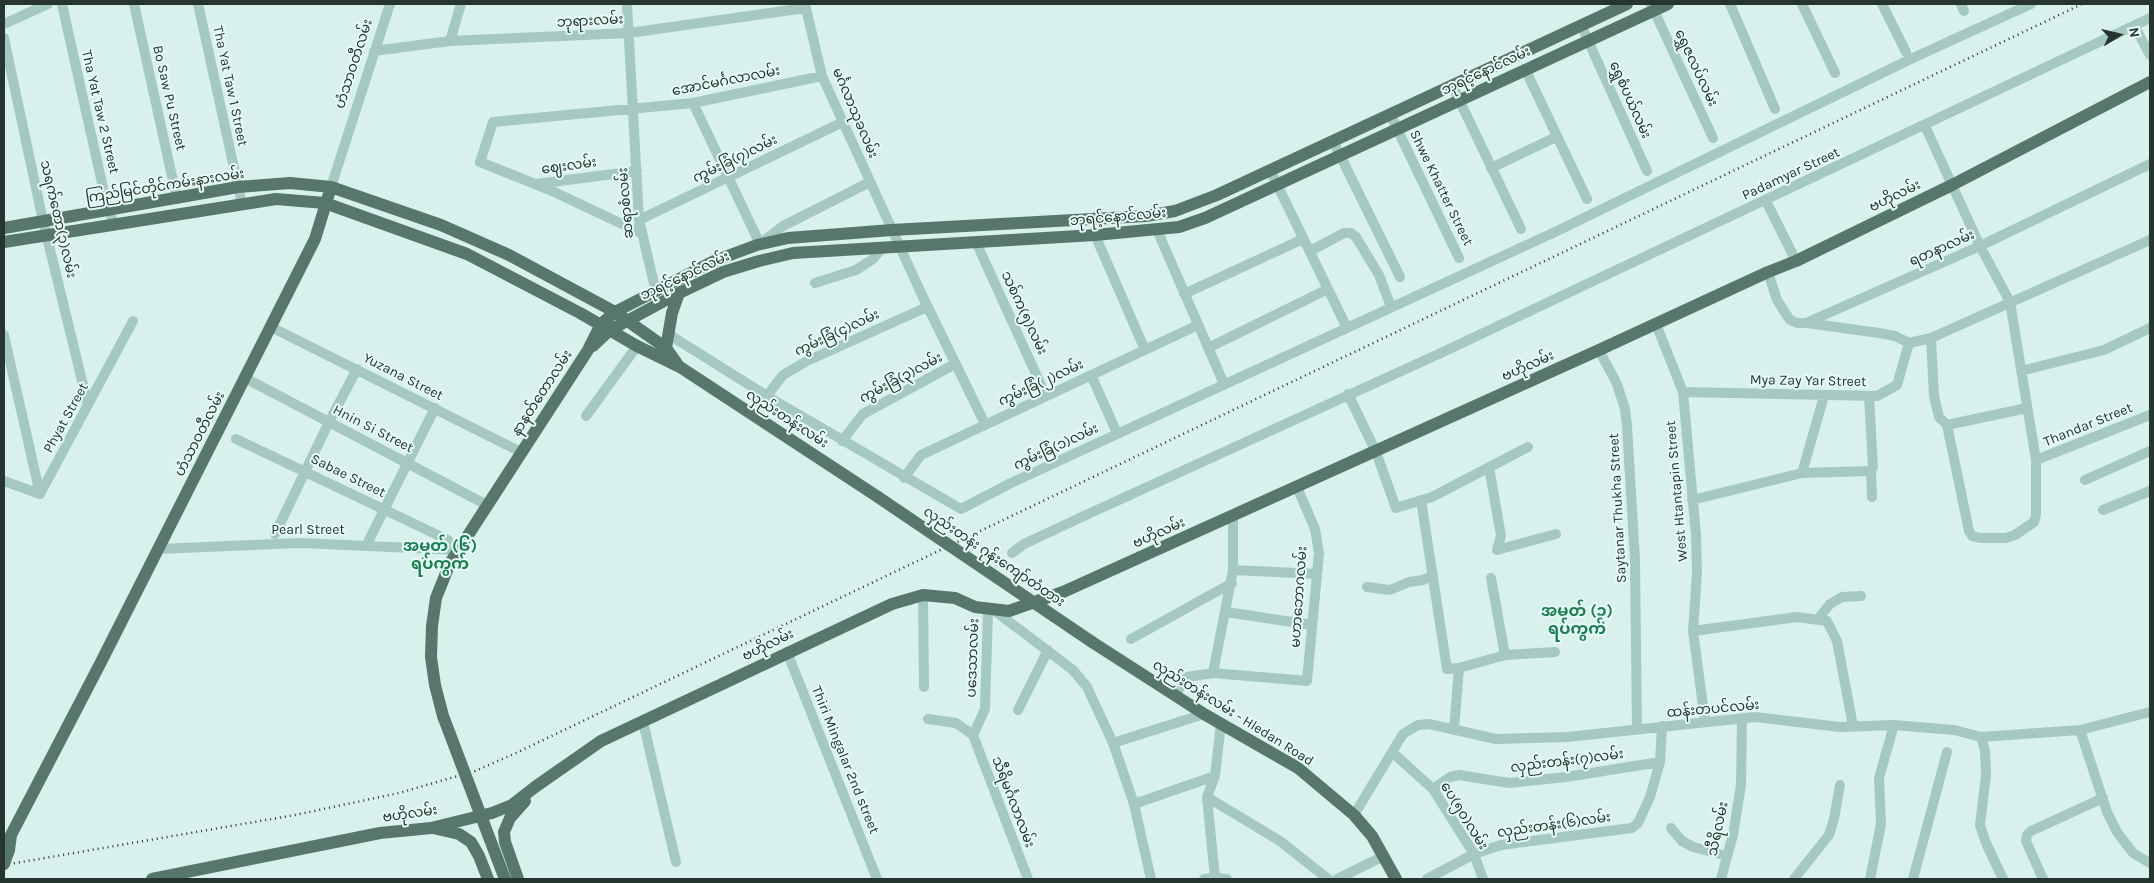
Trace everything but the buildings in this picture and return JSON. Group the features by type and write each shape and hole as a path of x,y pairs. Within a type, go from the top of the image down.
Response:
{"main road":[{"name":"ဘုရင့်နောင်လမ်း","path":"606,327 615,312 714,261 760,244 788,238 892,230 1146,216 1175,212 1217,195 1627,4"},
{"name":"ဘုရင့်နောင်လမ်း","path":"606,327 627,321 723,272 792,253 1099,235 1179,227 1205,218 1588,41 1652,7 1668,4"},
{"name":"ဗဟိုလမ်း","path":"152,879 380,833 430,828 492,813 512,805 534,787 601,741 892,604 922,595 955,598 975,607 1009,611 1064,592 1376,452 1768,272 1796,261 1952,185 2150,82"},
{"name":"ကြည်မြင်တိုင်ကမ်းနားလမ်း","path":"4,228 238,187 290,183 332,187 440,225 509,255 615,312"},
{"name":"ဟံသာဝတီလမ်း","path":"4,864 8,850 8,835 159,549 315,239 325,203 332,187"},
{"path":"4,242 242,204 285,199 325,203 467,254 606,327"},
{"path":"1099,235 1101,219"},
{"path":"1032,222 1033,239"},
{"path":"966,226 972,242"},
{"path":"666,348 672,313 679,293"},
{"name":"လှည်းတန်းလမ်း","path":"615,312 666,348 680,367"},
{"name":"လှည်းတန်းလမ်း","path":"606,327 637,346 680,367 878,497"},
{"name":"နာနတ်တောလမ်း","path":"504,879 443,716 435,685 431,656 432,626 436,598 450,563 458,550 588,350 606,327"},
{"name":"လှည်းတန်း ဂုန်းကျော်တံတား","path":"878,497 1092,642"},
{"name":"လှည်းတန်းလမ်း - Hledan Road","path":"1092,642 1204,714 1298,768 1354,815"},
{"path":"518,879 505,842 504,832 510,818 534,787"},
{"path":"1354,815 1372,836 1396,879"},
{"path":"430,828 459,834 471,842 488,879"}],"street":[{"path":"5,22 48,4"},
{"name":"Tha Yat Taw 2 Street","path":"62,4 108,210 115,225"},
{"name":"Bo Saw Pu Street","path":"134,4 177,199"},
{"name":"Tha Yat Taw 1 Street","path":"198,4 242,204"},
{"name":"ဟံသာဝတီလမ်း","path":"332,187 390,4"},
{"path":"450,41 461,4"},
{"name":"ဆရာစံလမ်း","path":"627,4 639,220 656,292"},
{"path":"1730,4 1775,109"},
{"path":"1802,4 1835,73"},
{"path":"1882,4 1906,52"},
{"name":"ကွမ်းခြံ(၁)လမ်း","path":"904,478 961,510 1011,483 1555,232 1913,58 2031,4"},
{"name":"ဘုရားလမ်း","path":"374,51 450,41 629,33 805,6"},
{"name":"မင်္ဂလာသုခလမ်း","path":"805,6 822,76 927,307 985,424"},
{"name":"ရွှေဇလပ်လမ်း","path":"1652,7 1713,138"},
{"name":"Padamyar Street","path":"1012,553 1024,544 1443,352 2135,27 2150,18"},
{"name":"ရွှေစံပယ်လမ်း","path":"1581,25 1647,171"},
{"path":"2135,27 2150,55"},
{"name":"သရက်တော(၃)လမ်း","path":"4,38 44,221 88,405"},
{"path":"1525,69 1587,199"},
{"name":"အောင်မင်္ဂလာလမ်း","path":"535,184 480,162 493,122 693,103 822,76"},
{"path":"1452,85 1522,229"},
{"path":"693,103 760,244 783,226 870,182"},
{"name":"Shwe Khatter Street","path":"1390,114 1459,258"},
{"name":"ကွမ်းခြံ(၇)လမ်း","path":"639,220 843,122"},
{"path":"1925,126 1980,246 2010,302 2036,460 2036,515 2034,522 2015,535 2006,538 1980,538 1972,536 1969,531 1946,425 1939,416 1934,396 1930,338"},
{"path":"1491,168 1556,137"},
{"path":"1333,141 1400,277"},
{"name":"ရတနာလမ်း","path":"1806,323 1980,246 2150,164"},
{"path":"1270,170 1347,328"},
{"name":"ဈေးလမ်း","path":"535,184 637,171"},
{"path":"535,184 641,233"},
{"path":"1766,201 1796,261"},
{"path":"1157,230 1224,384"},
{"path":"1310,251 1344,233 1351,232 1379,275 1391,308"},
{"path":"1099,235 1145,350"},
{"path":"1184,294 1304,239"},
{"path":"1768,272 1777,300 1790,320 1797,323 1895,336 1909,343 1930,338 2150,240"},
{"name":"သစ်က(၅)လမ်း","path":"972,242 1046,396"},
{"path":"815,283 856,270 873,259 882,248"},
{"path":"1208,348 1328,289"},
{"name":"ကွမ်းခြံ(၄)လမ်း","path":"767,396 783,375 807,361 927,307"},
{"name":"Phyat Street","path":"40,494 134,321"},
{"name":"West Htantapin Street","path":"1656,324 1683,392 1696,535 1697,572 1693,632 1705,721"},
{"name":"ကွမ်းခြံ(၂)လမ်း","path":"904,478 921,455 1198,325"},
{"name":"Yuzana Street","path":"271,327 521,452"},
{"path":"2021,371 2104,350 2150,328"},
{"path":"668,334 904,478"},
{"path":"4,335 40,494"},
{"name":"Mya Zay Yar Street","path":"1683,392 1877,396 1897,385 1909,343"},
{"path":"586,416 637,346"},
{"name":"Saytanar Thukha Street","path":"1600,350 1616,384 1625,409 1628,426 1635,560 1637,730"},
{"name":"ကွမ်းခြံ(၃)လမ်း","path":"842,441 862,414 956,364"},
{"path":"275,534 329,422 358,369"},
{"path":"1091,375 1118,434"},
{"name":"Hnin Si Street","path":"245,378 487,505"},
{"path":"1348,394 1376,452 1396,508 1421,500 1528,447"},
{"path":"1802,472 1824,396"},
{"path":"1869,397 1873,467 1870,471 1872,498"},
{"path":"369,540 435,408"},
{"path":"1946,425 2027,408"},
{"name":"Thandar Street","path":"2036,460 2150,415"},
{"name":"Sabae Street","path":"236,439 305,470 448,540"},
{"path":"2085,480 2150,451"},
{"path":"1488,468 1501,536 1497,550 1556,534"},
{"path":"1692,500 1802,472 1870,471"},
{"path":"4,480 40,494"},
{"name":"မဟာဘောဂလမ်း","path":"1213,672 1306,682 1319,553 1315,529 1297,487"},
{"path":"2103,510 2150,491"},
{"path":"1421,500 1447,669 1459,668 1505,655 1555,652"},
{"path":"1175,695 1187,677 1213,672 1234,570 1233,517"},
{"name":"Pearl Street","path":"159,549 342,543 458,550"},
{"path":"1234,570 1316,574"},
{"path":"1367,587 1390,590 1433,575"},
{"path":"1491,578 1505,655"},
{"path":"1131,638 1232,583"},
{"path":"922,595 924,687"},
{"path":"1818,618 1830,604 1842,597 1861,596"},
{"path":"992,610 1048,650 1076,673 1087,687 1112,743 1134,804 1151,879"},
{"name":"ပဒေသာလမ်း","path":"973,735 985,709 992,610"},
{"path":"1226,612 1312,625"},
{"path":"1693,632 1797,616 1818,618 1827,622 1837,641 1853,726"},
{"path":"1018,710 1048,650"},
{"name":"Thiri Mingalar 2nd street","path":"787,652 837,774 877,879"},
{"path":"1454,730 1459,668"},
{"name":"ထန်းတပင်လမ်း","path":"1354,815 1403,734 1412,727 1429,724 1496,739 1567,737 1755,717 1840,727 1894,725 1954,730 1981,737 2080,730 2150,712"},
{"path":"1112,743 1204,714"},
{"path":"928,718 956,723 973,735"},
{"name":"သီရိလမ်း","path":"1721,879 1733,835 1741,785 1742,718"},
{"path":"643,722 676,862"},
{"path":"1221,723 1215,776 1207,797 1210,878 1227,879"},
{"path":"1870,879 1881,824 1878,778 1894,725"},
{"path":"1660,762 1662,726"},
{"path":"2080,730 2107,812 2117,832 2133,852 2150,864"},
{"name":"သီရိမင်္ဂလာလမ်း","path":"973,735 1028,879"},
{"path":"1981,737 1985,750 1986,776 1980,825 1986,844 2004,879"},
{"name":"ပေ(၅၀)လမ်း","path":"1392,752 1433,789 1474,854 1483,879"},
{"path":"1912,879 1948,752"},
{"name":"လှည်းတန်း(၇)လမ်း","path":"1433,789 1450,777 1459,775 1509,783 1660,762"},
{"name":"လှည်းတန်း(၆)လမ်း","path":"1427,879 1474,854 1501,845 1632,828 1638,824 1650,797 1660,762"},
{"path":"1134,804 1215,776"},
{"path":"1794,879 1829,835 1840,785"},
{"path":"1207,797 1280,841 1328,879"},
{"path":"2043,879 2026,841 2027,835 2031,831 2103,798"},
{"path":"1671,828 1682,841 1693,847 1727,856"},
{"path":"1337,879 1384,856"}],"railway":[{"path":"4,865 295,815 399,793 475,771 2082,4"}],"district":[{"name":"အမှတ် (၆) ရပ်ကွက်","path":"440,555"},
{"name":"အမှတ် (၃) ရပ်ကွက်","path":"1577,620"}]}
